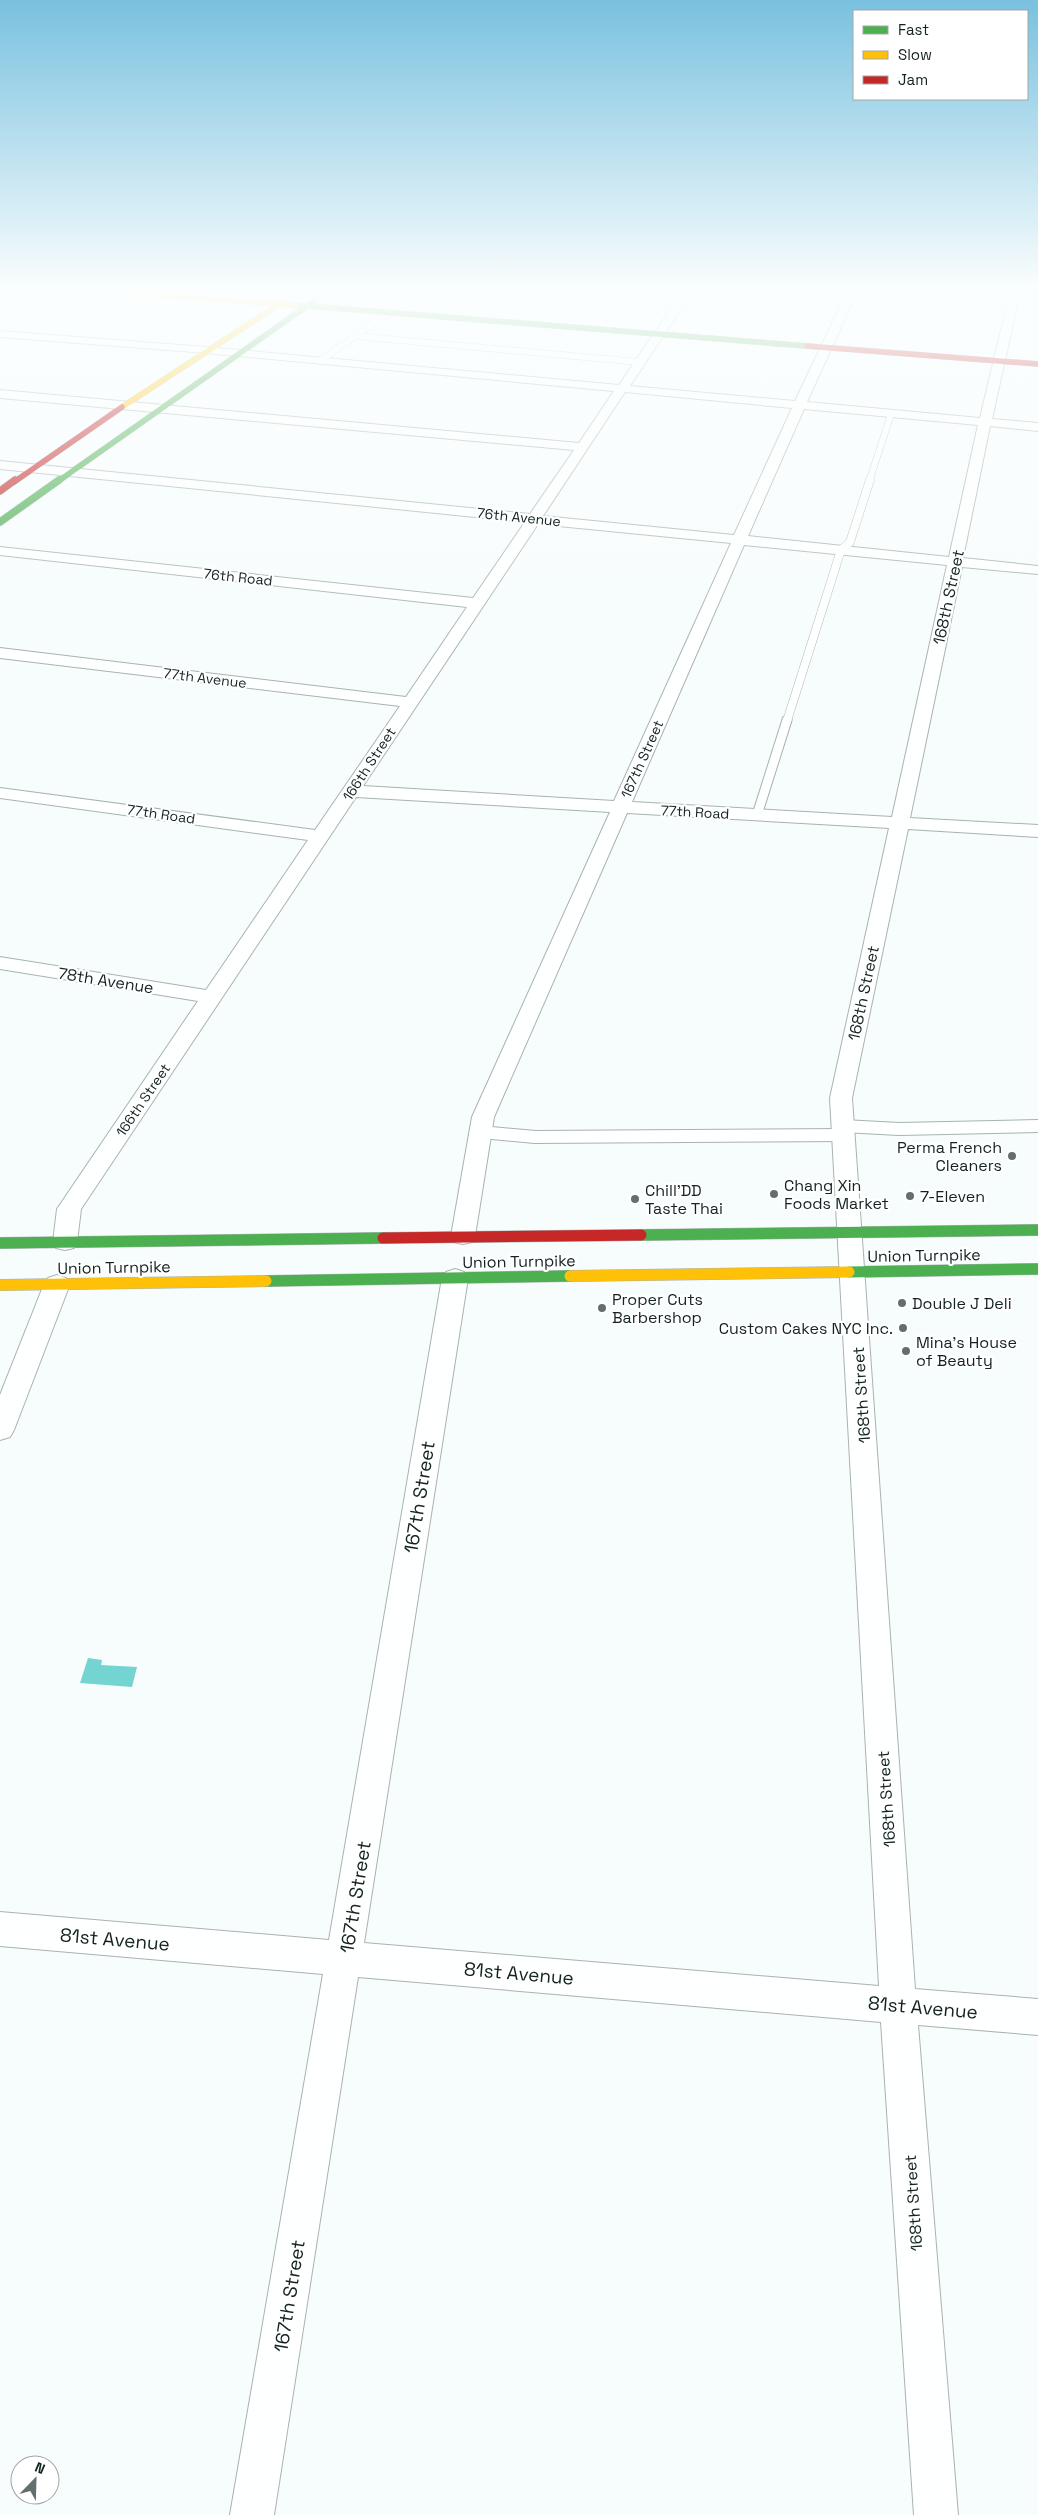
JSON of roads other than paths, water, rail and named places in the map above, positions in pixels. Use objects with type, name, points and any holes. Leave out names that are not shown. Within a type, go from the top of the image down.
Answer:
[{"type":"street","points":[[0,490],[121,409]]},
{"type":"street","points":[[0,522],[157,409]]},
{"type":"street","points":[[162,409],[582,447]]},
{"type":"street","name":"166th Street","points":[[65,1242],[69,1209],[608,409]]},
{"type":"street","name":"167th Street","points":[[463,1236],[483,1118],[798,409]]},
{"type":"street","points":[[838,409],[1038,427]]},
{"type":"street","name":"168th Street","points":[[936,2515],[898,2006],[841,1098],[988,409]]},
{"type":"street","name":"76th Avenue","points":[[0,465],[1038,570]]},
{"type":"street","name":"76th Road","points":[[0,551],[476,603]]},
{"type":"street","name":"77th Avenue","points":[[0,653],[409,702]]},
{"type":"street","name":"77th Road","points":[[351,791],[1038,831]]},
{"type":"street","name":"77th Road","points":[[0,793],[321,836]]},
{"type":"street","name":"78th Avenue","points":[[0,964],[212,997]]},
{"type":"street","name":"Union Turnpike","points":[[0,1243],[1038,1230]]},
{"type":"street","name":"Union Turnpike","points":[[0,1285],[1038,1269]]},
{"type":"street","name":"167th Street","points":[[252,2515],[345,1958],[455,1278]]},
{"type":"street","points":[[0,1430],[57,1284]]},
{"type":"street","name":"81st Avenue","points":[[0,1929],[1038,2017]]},
{"type":"lane","points":[[757,816],[841,550],[850,542],[891,414]]},
{"type":"lane","points":[[481,1132],[535,1137],[1038,1126]]},
{"type":"water","points":[[88,1658],[102,1660],[101,1665],[137,1667],[132,1687],[80,1683]]},
{"type":"place","name":"Perma French Cleaners","points":[[1012,1156]]},
{"type":"place","name":"Chang Xin Foods Market","points":[[774,1194]]},
{"type":"place","name":"7-Eleven","points":[[910,1196]]},
{"type":"place","name":"Chill'DD Taste Thai","points":[[635,1199]]},
{"type":"place","name":"Double J Deli","points":[[902,1303]]},
{"type":"place","name":"Proper Cuts Barbershop","points":[[602,1308]]},
{"type":"place","name":"Custom Cakes NYC Inc.","points":[[903,1328]]},
{"type":"place","name":"Mina's House of Beauty","points":[[906,1351]]}]
